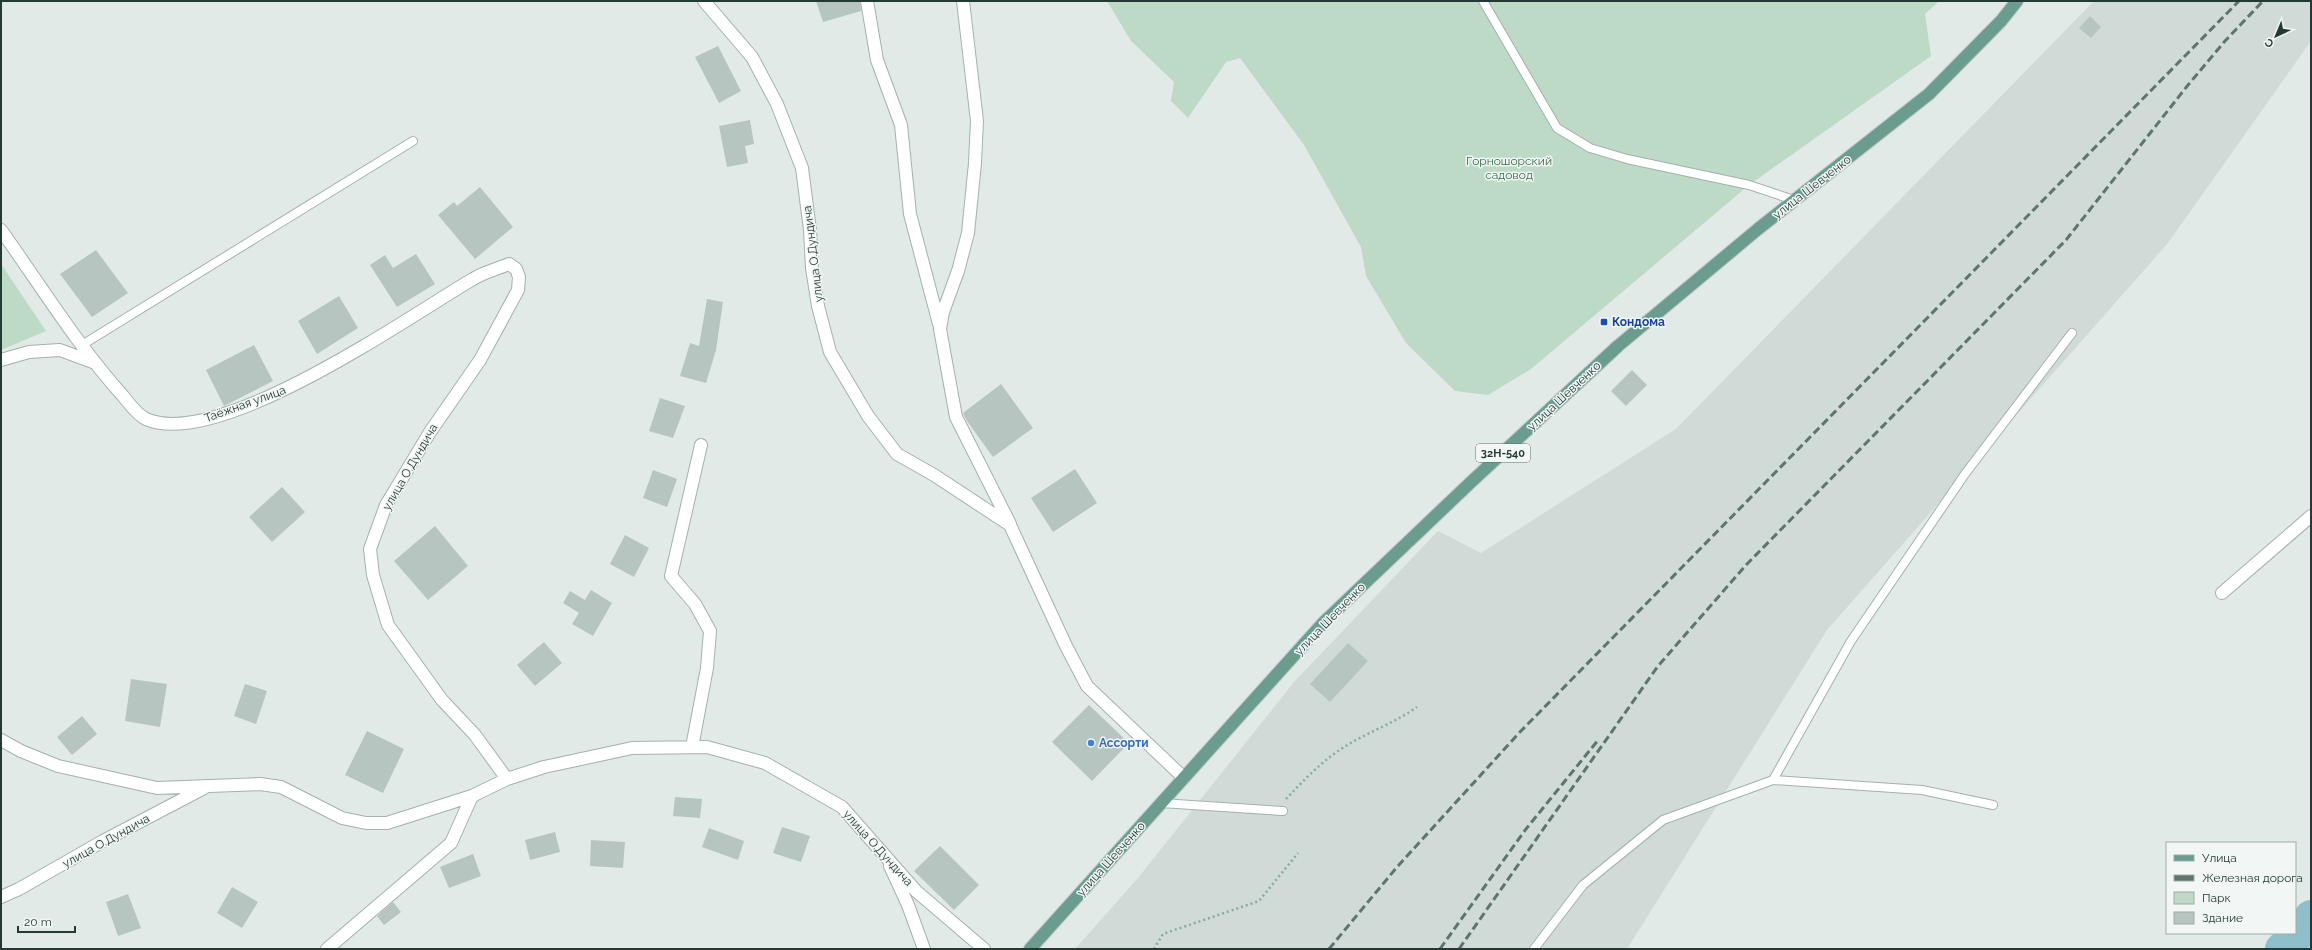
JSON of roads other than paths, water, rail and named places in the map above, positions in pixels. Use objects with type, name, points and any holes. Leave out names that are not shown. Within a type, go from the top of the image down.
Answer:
[{"type":"main road","name":"улица Шевченко","points":[[1030,949],[1324,622],[1470,483],[1618,346],[1794,200],[1929,94],[2001,21],[2017,1]]},
{"type":"street","name":"улица О.Дундича","points":[[704,1],[752,57],[777,104],[802,168],[817,299],[830,352],[834,359],[868,416],[897,454],[934,475],[1010,525]]},
{"type":"street","points":[[867,1],[877,60],[901,125],[910,214],[940,328],[956,417],[1010,525],[1066,646],[1087,686],[1184,778]]},
{"type":"street","points":[[940,328],[943,312],[958,271],[968,233],[978,121],[963,1]]},
{"type":"street","name":"Таёжная улица","points":[[1,230],[51,304],[114,386],[145,419],[172,425],[206,419],[283,392],[420,313],[474,278],[509,264],[516,269],[519,277]]},
{"type":"street","name":"улица О.Дундича","points":[[507,779],[475,735],[442,700],[388,625],[373,575],[370,549],[386,505],[430,432],[480,360],[518,290],[519,277]]},
{"type":"street","points":[[1,360],[29,352],[60,350],[96,363]]},
{"type":"street","points":[[692,747],[707,668],[710,631],[695,604],[671,576],[701,445]]},
{"type":"street","points":[[2222,593],[2311,516]]},
{"type":"street","name":"улица О.Дундича","points":[[1,740],[21,751],[58,766],[157,788],[260,784],[281,787],[342,818],[366,823],[387,823],[475,795],[507,779],[544,767],[632,748],[707,747],[765,763],[842,807],[884,852],[916,891],[984,949]]},
{"type":"street","name":"улица О.Дундича","points":[[1,897],[19,889],[103,840],[211,785]]},
{"type":"street","points":[[327,949],[451,843],[475,795]]},
{"type":"street","points":[[884,852],[908,906],[924,949]]},
{"type":"lane","points":[[1483,1],[1557,128],[1590,148],[1619,157],[1749,185],[1794,200]]},
{"type":"lane","points":[[82,345],[412,140]]},
{"type":"lane","points":[[1773,780],[1851,641],[1965,474],[2072,333]]},
{"type":"lane","points":[[1534,949],[1583,885],[1663,820],[1773,780],[1922,790],[1993,805]]},
{"type":"lane","points":[[1161,803],[1280,811]]},
{"type":"waterway","points":[[2282,949],[2304,929],[2311,917]]},
{"type":"railway","points":[[1329,949],[1397,867],[1519,733],[2239,1]]},
{"type":"railway","points":[[1459,949],[1658,666],[1747,564],[2066,240],[2188,85],[2225,41],[2263,1]]},
{"type":"railway","points":[[1440,949],[1526,829],[1599,739]]},
{"type":"place","name":"Кондома","points":[[1604,322]]},
{"type":"place","name":"Ассорти","points":[[1091,743]]},
{"type":"park label","name":"Горношорский садовод","points":[[1509,168]]}]
